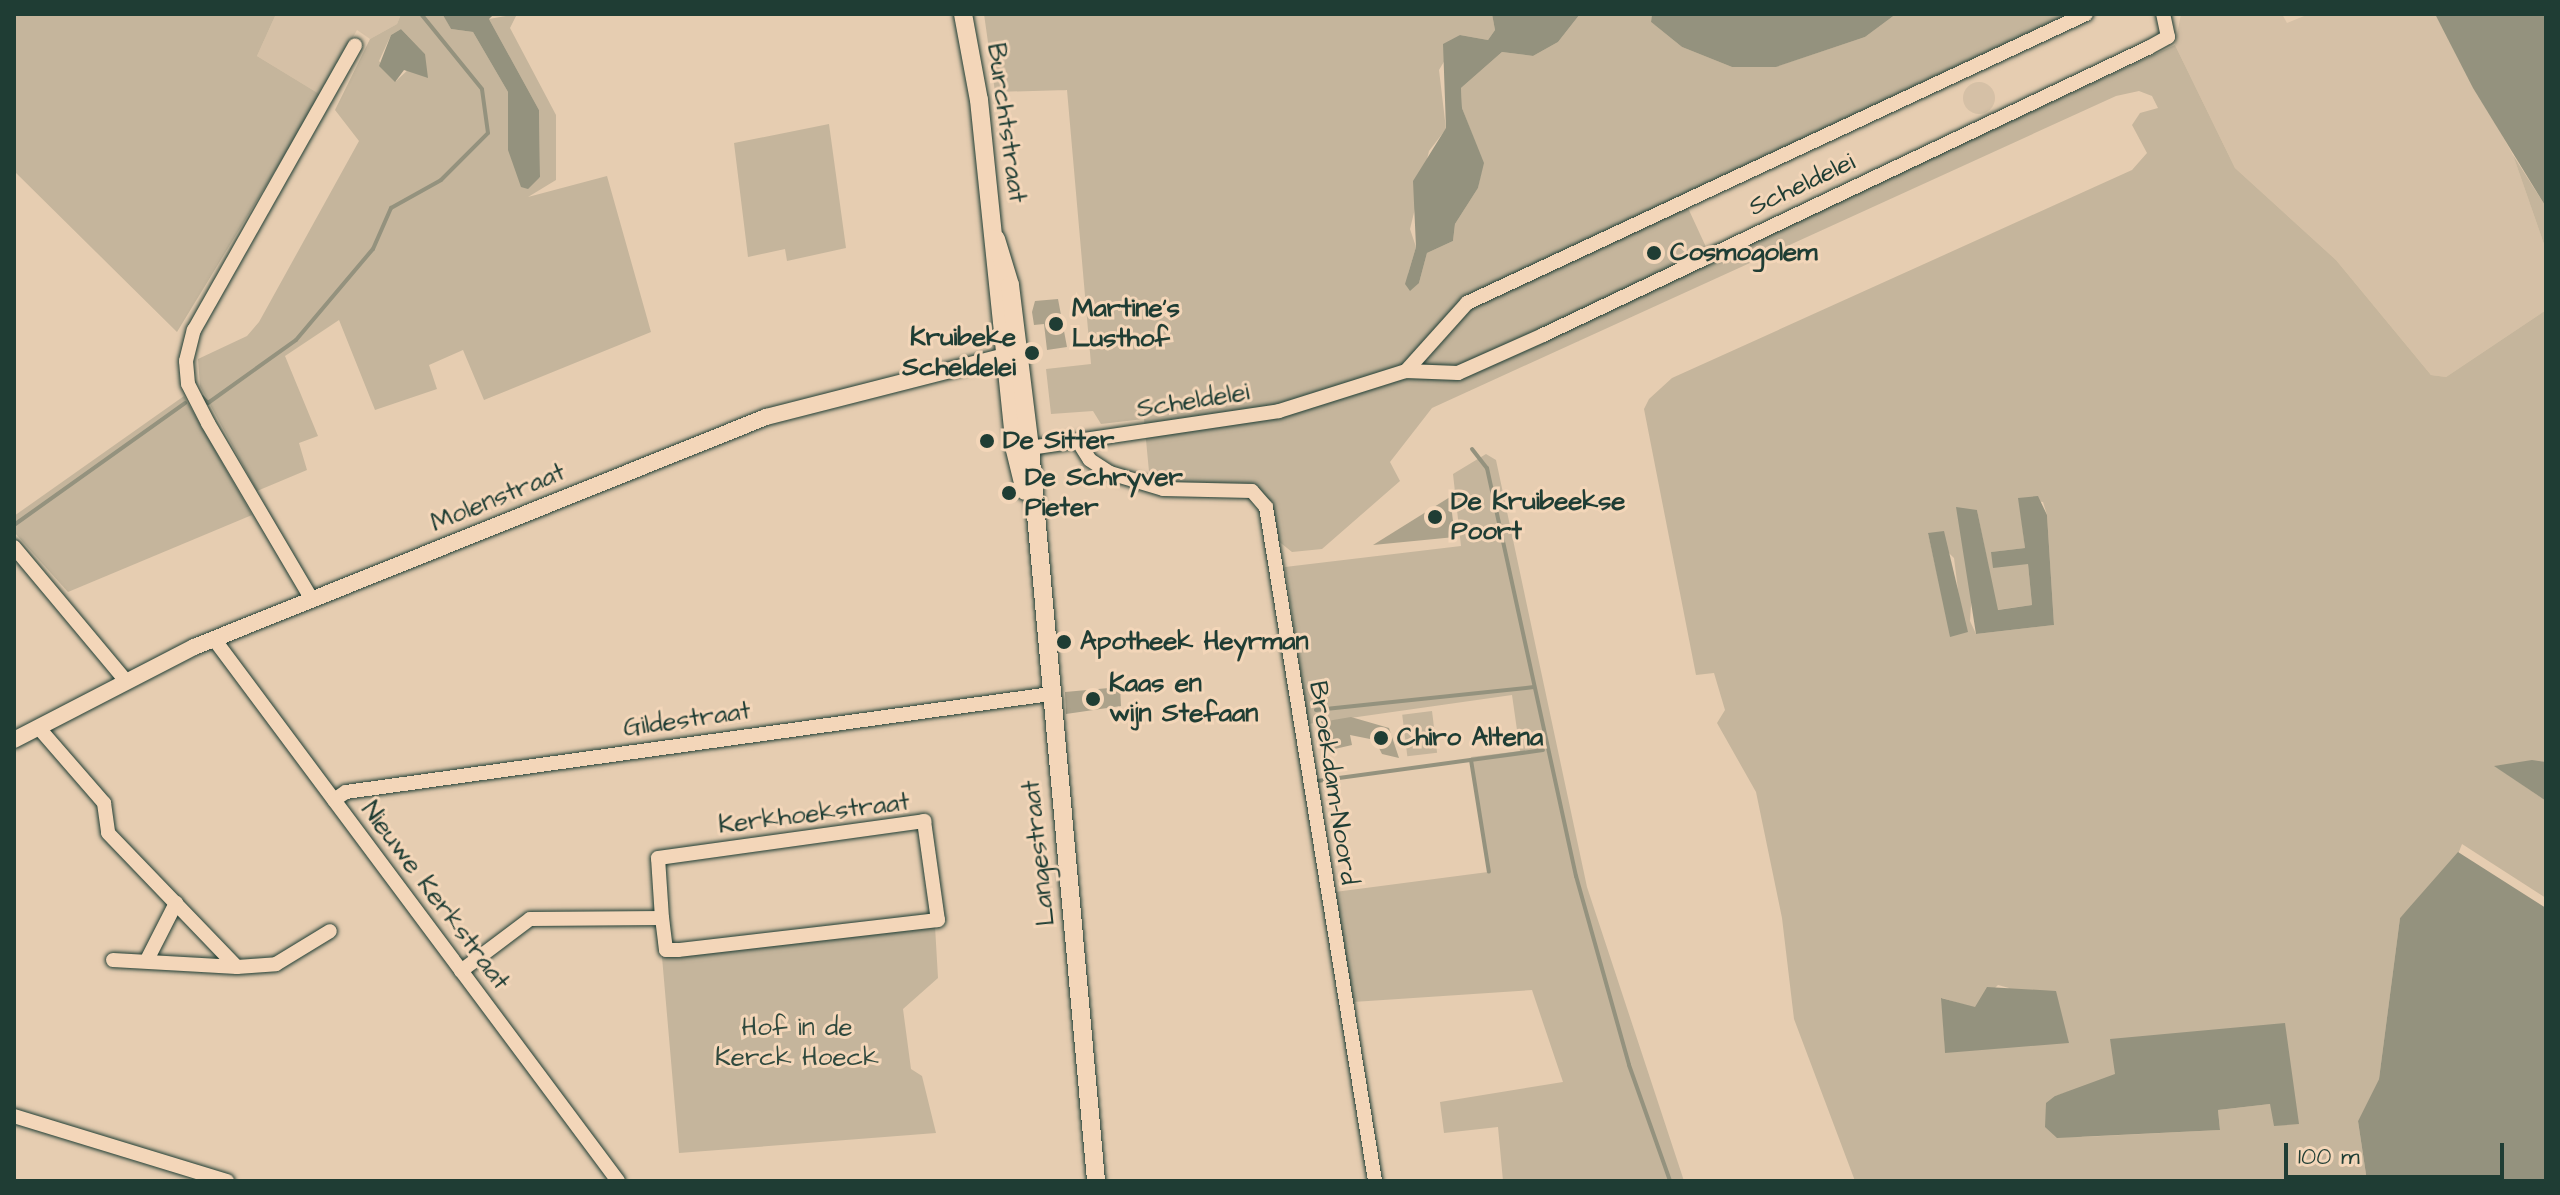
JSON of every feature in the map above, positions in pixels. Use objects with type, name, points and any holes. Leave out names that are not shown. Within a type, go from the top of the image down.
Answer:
[{"type":"main road","name":"Burchtstraat","points":[[963,14],[1012,354]]},
{"type":"main road","name":"Langestraat","points":[[1012,354],[1022,449],[1034,520],[1096,1181]]},
{"type":"street","name":"Scheldelei","points":[[1406,371],[1467,303],[2086,14]]},
{"type":"street","name":"Scheldelei","points":[[1022,449],[1279,411],[1406,371],[1472,368],[2168,37],[2163,14]]},
{"type":"street","points":[[311,598],[208,423],[188,384],[186,361],[194,330],[355,45]]},
{"type":"street","name":"Molenstraat","points":[[14,740],[214,639],[766,417],[1012,354]]},
{"type":"street","name":"Broekdam-Noord","points":[[1078,441],[1090,460],[1110,473],[1163,489],[1252,491],[1266,507],[1375,1181]]},
{"type":"street","points":[[14,547],[126,681]]},
{"type":"street","name":"Nieuwe Kerkstraat","points":[[214,639],[618,1181]]},
{"type":"street","name":"Gildestraat","points":[[334,800],[346,792],[1050,694]]},
{"type":"street","points":[[38,727],[104,803],[108,833],[237,967]]},
{"type":"street","name":"Kerkhoekstraat","points":[[924,821],[938,920],[666,950],[662,918],[658,858],[924,821]]},
{"type":"street","points":[[148,958],[176,903]]},
{"type":"street","points":[[461,971],[530,919],[662,918]]},
{"type":"street","points":[[113,960],[148,958],[237,967],[276,964],[330,931]]},
{"type":"street","points":[[14,1116],[227,1181]]},
{"type":"shaded area","points":[[276,14],[401,14],[397,24],[370,39],[357,30],[321,95],[257,56]]},
{"type":"shaded area","points":[[494,14],[489,19],[539,110],[540,177],[528,189],[521,187],[508,150],[508,92],[473,32],[451,29],[443,15]]},
{"type":"shaded area","points":[[1492,14],[1580,14],[1558,42],[1533,56],[1502,52],[1461,88],[1462,108],[1484,163],[1478,188],[1455,224],[1453,241],[1427,253],[1419,283],[1410,291],[1405,284],[1416,247],[1413,181],[1446,128],[1443,44],[1460,35],[1488,40],[1495,30]]},
{"type":"shaded area","points":[[1652,14],[1896,14],[1865,37],[1776,67],[1732,67],[1682,47],[1651,22]]},
{"type":"shaded area","points":[[2181,14],[2282,14],[2287,23],[2309,14],[2435,14],[2513,155],[2546,250],[2546,310],[2446,377],[2431,375],[2336,260],[2235,168],[2175,45]]},
{"type":"shaded area","points":[[2435,14],[2546,14],[2546,207],[2473,88]]},
{"type":"shaded area","points":[[401,29],[425,54],[428,78],[404,70],[395,82],[379,66],[391,35]]},
{"type":"shaded area","points":[[1979,82],[1990,87],[1995,98],[1990,109],[1979,114],[1968,109],[1963,98],[1968,87]]},
{"type":"shaded area","points":[[2038,496],[2047,515],[2054,625],[1976,634],[1956,507],[1977,510],[1998,610],[2032,605],[2028,564],[1993,568],[1991,552],[2025,548],[2018,498]]},
{"type":"shaded area","points":[[1944,531],[1968,632],[1950,637],[1928,533]]},
{"type":"shaded area","points":[[2532,760],[2546,762],[2546,801],[2494,766]]},
{"type":"shaded area","points":[[2458,852],[2546,908],[2546,1181],[2367,1181],[2358,1121],[2379,1079],[2400,918]]},
{"type":"shaded area","points":[[1987,987],[2056,991],[2069,1043],[1945,1053],[1941,998],[1975,1007]]},
{"type":"shaded area","points":[[2285,1023],[2299,1124],[2274,1126],[2270,1104],[2218,1110],[2220,1130],[2057,1138],[2045,1127],[2046,1103],[2055,1096],[2115,1074],[2110,1039]]},
{"type":"green space","points":[[14,14],[276,14],[257,56],[321,95],[177,332],[14,171]]},
{"type":"green space","points":[[401,14],[443,14],[451,29],[473,32],[508,92],[513,164],[532,181],[540,177],[539,110],[489,19],[517,14],[510,28],[556,115],[556,180],[528,197],[607,176],[651,332],[484,400],[463,350],[429,365],[437,389],[375,410],[339,320],[285,356],[318,436],[299,443],[307,470],[257,491],[200,386],[198,359],[247,336],[259,322],[359,141],[335,110],[370,39],[397,24]],"holes":[[[401,29],[425,54],[396,81],[379,61],[391,35]]]},
{"type":"green space","points":[[984,14],[1492,14],[1495,30],[1488,40],[1460,35],[1439,70],[1446,129],[1429,151],[1410,229],[1416,247],[1408,274],[1419,283],[1427,253],[1453,241],[1455,224],[1478,188],[1483,163],[1462,108],[1461,88],[1502,52],[1533,56],[1558,42],[1580,14],[1652,14],[1651,22],[1682,47],[1732,67],[1775,67],[1865,37],[1896,14],[2068,14],[1682,195],[1712,260],[2175,45],[2235,168],[2336,260],[2431,375],[2446,377],[2546,310],[2546,762],[2495,766],[2546,801],[2546,898],[2462,844],[2455,862],[2400,918],[2379,1079],[2358,1121],[2367,1181],[1855,1181],[1794,1019],[1782,918],[1756,792],[1717,723],[1725,710],[1714,673],[1696,675],[1644,409],[1649,399],[1672,378],[2132,170],[2147,153],[2132,125],[2140,113],[2158,108],[2152,96],[2139,91],[2116,96],[1432,408],[1390,462],[1400,481],[1322,549],[1292,552],[1277,540],[1270,504],[1252,483],[1150,482],[1144,419],[1101,424],[1093,411],[1051,414],[1046,369],[1091,364],[1067,90],[995,92]],"holes":[[[2019,498],[2043,502],[2047,515],[2054,625],[1976,634],[1970,621],[1977,510],[1997,610],[2032,605],[2028,564],[1991,552],[2025,548]],[[1928,533],[1954,558],[1962,622],[1951,636]],[[1998,985],[2009,988],[1945,1053],[1942,998],[1975,1008]],[[2285,1024],[2270,1104],[2218,1110],[2220,1130],[2082,1137],[2055,1096]]]},
{"type":"green space","points":[[829,124],[846,248],[787,261],[785,249],[748,257],[734,143]]},
{"type":"green space","points":[[2513,155],[2546,207],[2546,250]]},
{"type":"green space","points":[[184,396],[252,515],[68,592],[14,532],[14,516]]},
{"type":"green space","points":[[1486,454],[1496,460],[1587,887],[1684,1181],[1503,1181],[1498,1127],[1444,1133],[1440,1102],[1563,1082],[1532,990],[1353,1002],[1335,892],[1488,872],[1471,757],[1520,751],[1512,695],[1308,724],[1285,567],[1461,546],[1453,474]]},
{"type":"green space","points":[[1432,711],[1437,753],[1407,756],[1402,715]]},
{"type":"green space","name":"Hof in de Kerck Hoeck","points":[[935,926],[938,978],[903,1009],[911,1069],[922,1076],[936,1133],[679,1153],[662,957]]},
{"type":"building","name":"Martine's Lusthof","points":[[1058,299],[1067,347],[1047,350],[1044,324],[1034,325],[1032,312],[1035,301]]},
{"type":"building","name":"De Kruibeekse Poort","points":[[1450,497],[1455,537],[1373,545]]},
{"type":"building","name":"Kaas en wijn Stefaan","points":[[1120,687],[1121,706],[1066,714],[1065,692]]},
{"type":"building","name":"Chiro Altena","points":[[1351,717],[1389,728],[1399,758],[1382,754],[1375,740],[1350,735],[1352,745],[1326,751],[1321,722]]},
{"type":"waterway","points":[[202,397],[208,403],[296,340],[373,249],[391,208],[441,180],[488,133],[482,89],[421,14]]},
{"type":"waterway","points":[[14,525],[185,403]]},
{"type":"waterway","points":[[1472,449],[1487,468],[1576,876],[1629,1065],[1670,1181]]},
{"type":"waterway","points":[[1316,710],[1534,687]]},
{"type":"waterway","points":[[1317,781],[1543,750]]},
{"type":"waterway","points":[[1471,760],[1489,872]]},
{"type":"place","name":"Cosmogolem","points":[[1654,253]]},
{"type":"place","name":"Martine's Lusthof","points":[[1056,324]]},
{"type":"place","name":"Kruibeke Scheldelei","points":[[1032,353]]},
{"type":"place","name":"De Sitter","points":[[987,441]]},
{"type":"place","name":"De Schryver Pieter","points":[[1009,493]]},
{"type":"place","name":"De Kruibeekse Poort","points":[[1435,517]]},
{"type":"place","name":"Apotheek Heyrman","points":[[1064,642]]},
{"type":"place","name":"Kaas en wijn Stefaan","points":[[1093,699]]},
{"type":"place","name":"Chiro Altena","points":[[1381,738]]}]
